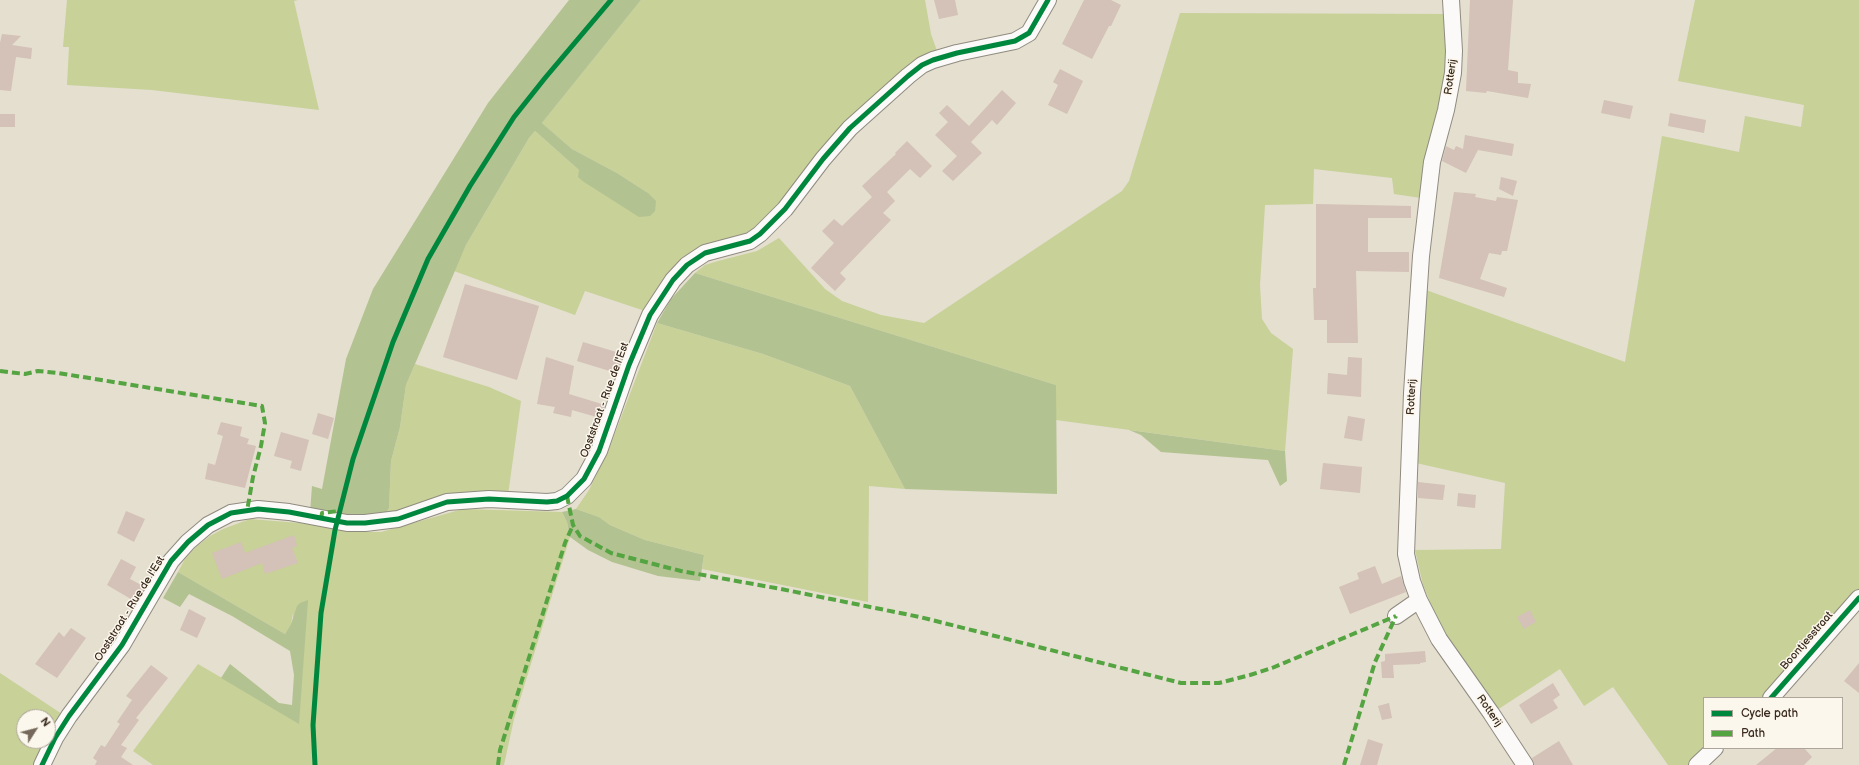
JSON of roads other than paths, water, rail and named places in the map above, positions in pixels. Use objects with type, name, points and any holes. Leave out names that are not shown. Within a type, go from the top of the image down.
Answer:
[{"type":"street","name":"Ooststraat - Rue de l'Est","points":[[42,765],[55,738],[69,716],[122,645],[171,561],[188,542],[208,525],[231,513],[258,509],[289,512],[347,524],[398,519],[447,502],[489,499],[547,502],[557,501],[567,496],[584,479],[599,451],[629,364],[650,315],[673,280],[687,265],[705,253],[750,241],[760,234],[785,209],[823,159],[850,128],[898,85],[922,66],[933,60],[957,53],[1015,41],[1029,33],[1048,0]]},
{"type":"street","name":"Rotterij","points":[[1451,0],[1454,51],[1452,73],[1446,110],[1432,162],[1421,256],[1412,385],[1406,554],[1412,581],[1419,600],[1439,639],[1491,713],[1525,765]]},
{"type":"street","name":"Boontjesstraat","points":[[1772,697],[1859,598]]},
{"type":"street","points":[[1396,616],[1419,600]]},
{"type":"street","points":[[1697,765],[1714,749]]}]
